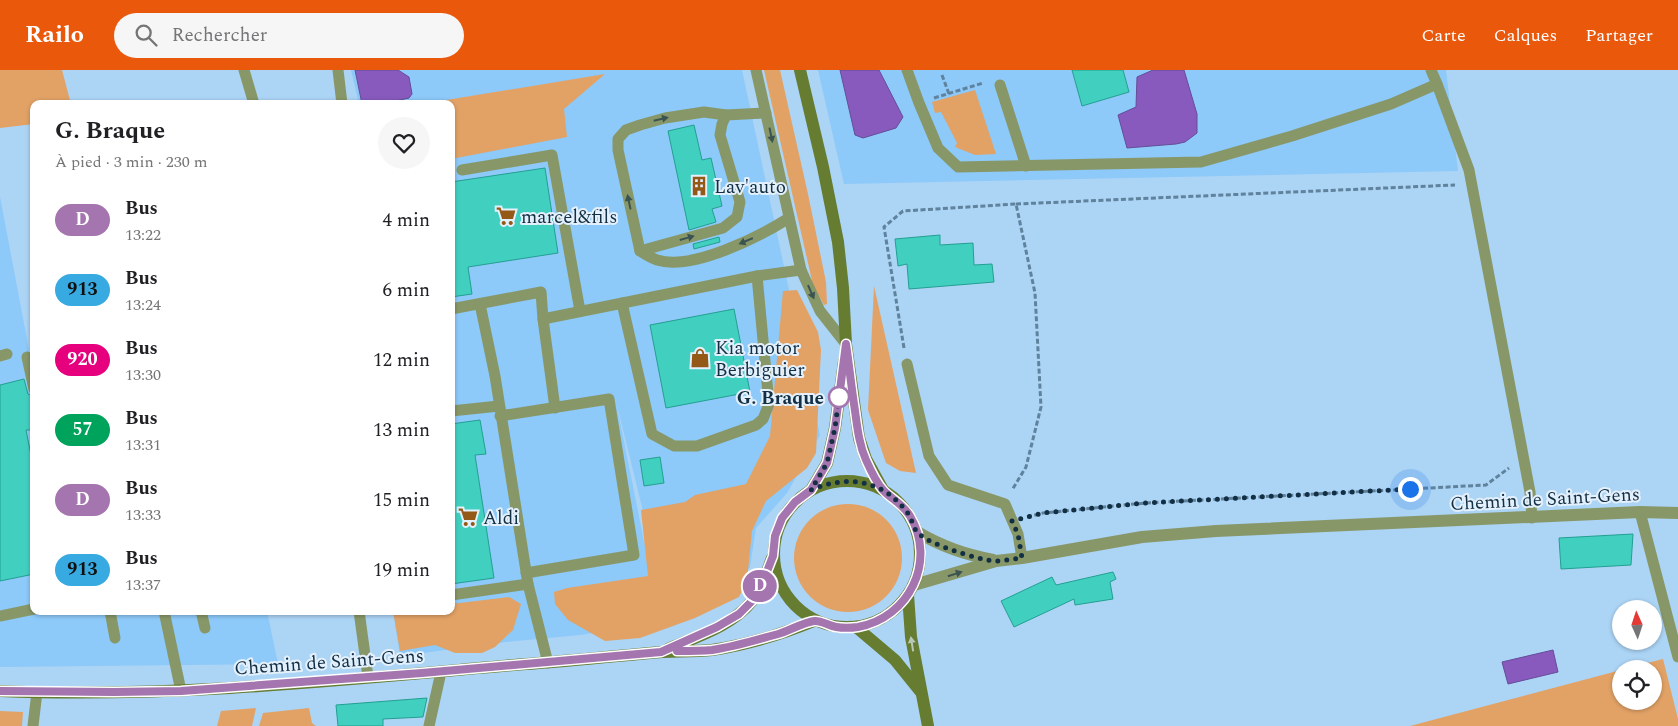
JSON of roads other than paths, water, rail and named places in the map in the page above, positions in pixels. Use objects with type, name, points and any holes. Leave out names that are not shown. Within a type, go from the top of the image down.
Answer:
[{"type":"main road","points":[[800,70],[823,167],[838,242],[846,344],[859,438],[866,459],[883,490]]},
{"type":"main road","points":[[811,490],[827,463],[835,428],[846,344]]},
{"type":"main road","points":[[911,590],[898,607],[886,617],[872,624],[856,627],[835,627],[814,621],[789,601],[780,587],[775,572],[773,556],[775,536],[782,518],[795,502],[811,490],[825,484],[840,481],[855,481],[883,490],[898,501],[910,516],[917,532],[920,546],[920,559],[911,590],[911,638],[928,726]]},
{"type":"main road","name":"Chemin de Saint-Gens","points":[[661,652],[717,627],[739,614],[752,601],[764,579],[773,556]]},
{"type":"main road","name":"Chemin de Saint-Gens","points":[[0,690],[37,692],[181,691],[441,672],[661,652],[711,650],[742,644],[791,630],[814,621]]},
{"type":"main road","points":[[856,627],[895,660],[921,692]]},
{"type":"street","name":"Chemin de Saint-Gens","points":[[911,590],[996,561],[1142,537],[1216,531],[1640,512],[1678,513]]},
{"type":"street","name":"Chemin de Saint-Gens","points":[[917,532],[938,545],[962,554],[996,561]]},
{"type":"lane","points":[[244,70],[253,100]]},
{"type":"lane","points":[[338,70],[342,100]]},
{"type":"lane","points":[[756,70],[801,270],[820,311],[846,344]]},
{"type":"lane","points":[[908,70],[919,104],[938,148],[958,167],[1201,162],[1292,136],[1391,104],[1437,84]]},
{"type":"lane","points":[[1431,70],[1470,170],[1524,458],[1532,518]]},
{"type":"lane","points":[[1000,85],[1026,166]]},
{"type":"lane","points":[[766,113],[726,116],[704,112],[665,118],[626,130],[618,139],[618,150],[640,251],[656,260],[672,262],[711,256],[765,233],[789,218]]},
{"type":"lane","points":[[640,251],[723,228],[737,217],[740,202],[720,135],[726,116]]},
{"type":"lane","points":[[462,170],[552,155],[580,311]]},
{"type":"lane","points":[[543,319],[757,276],[801,270]]},
{"type":"lane","points":[[622,303],[652,434],[674,446],[697,446],[756,425],[763,419],[769,404],[757,276]]},
{"type":"lane","points":[[455,309],[541,292],[555,408]]},
{"type":"lane","points":[[480,304],[495,376],[527,579],[548,663]]},
{"type":"lane","points":[[26,357],[30,373]]},
{"type":"lane","points":[[907,364],[929,456],[948,485],[1005,504],[1018,534],[1022,558]]},
{"type":"lane","points":[[455,411],[555,408],[609,399],[634,555],[455,594]]},
{"type":"lane","points":[[1640,512],[1678,658]]},
{"type":"lane","points":[[0,616],[30,610]]},
{"type":"lane","points":[[111,615],[115,638]]},
{"type":"lane","points":[[165,615],[181,691]]},
{"type":"lane","points":[[203,615],[205,628]]},
{"type":"lane","points":[[360,615],[368,677]]},
{"type":"lane","points":[[430,726],[441,672]]},
{"type":"lane","points":[[33,726],[37,692]]},
{"type":"place","name":"Lav'auto","points":[[699,186]]},
{"type":"place","name":"marcel&fils","points":[[506,216]]},
{"type":"place","name":"Kia motor Berbiguier","points":[[700,358]]},
{"type":"place","name":"G. Braque","points":[[839,397]]},
{"type":"place","name":"Aldi","points":[[468,517]]}]
